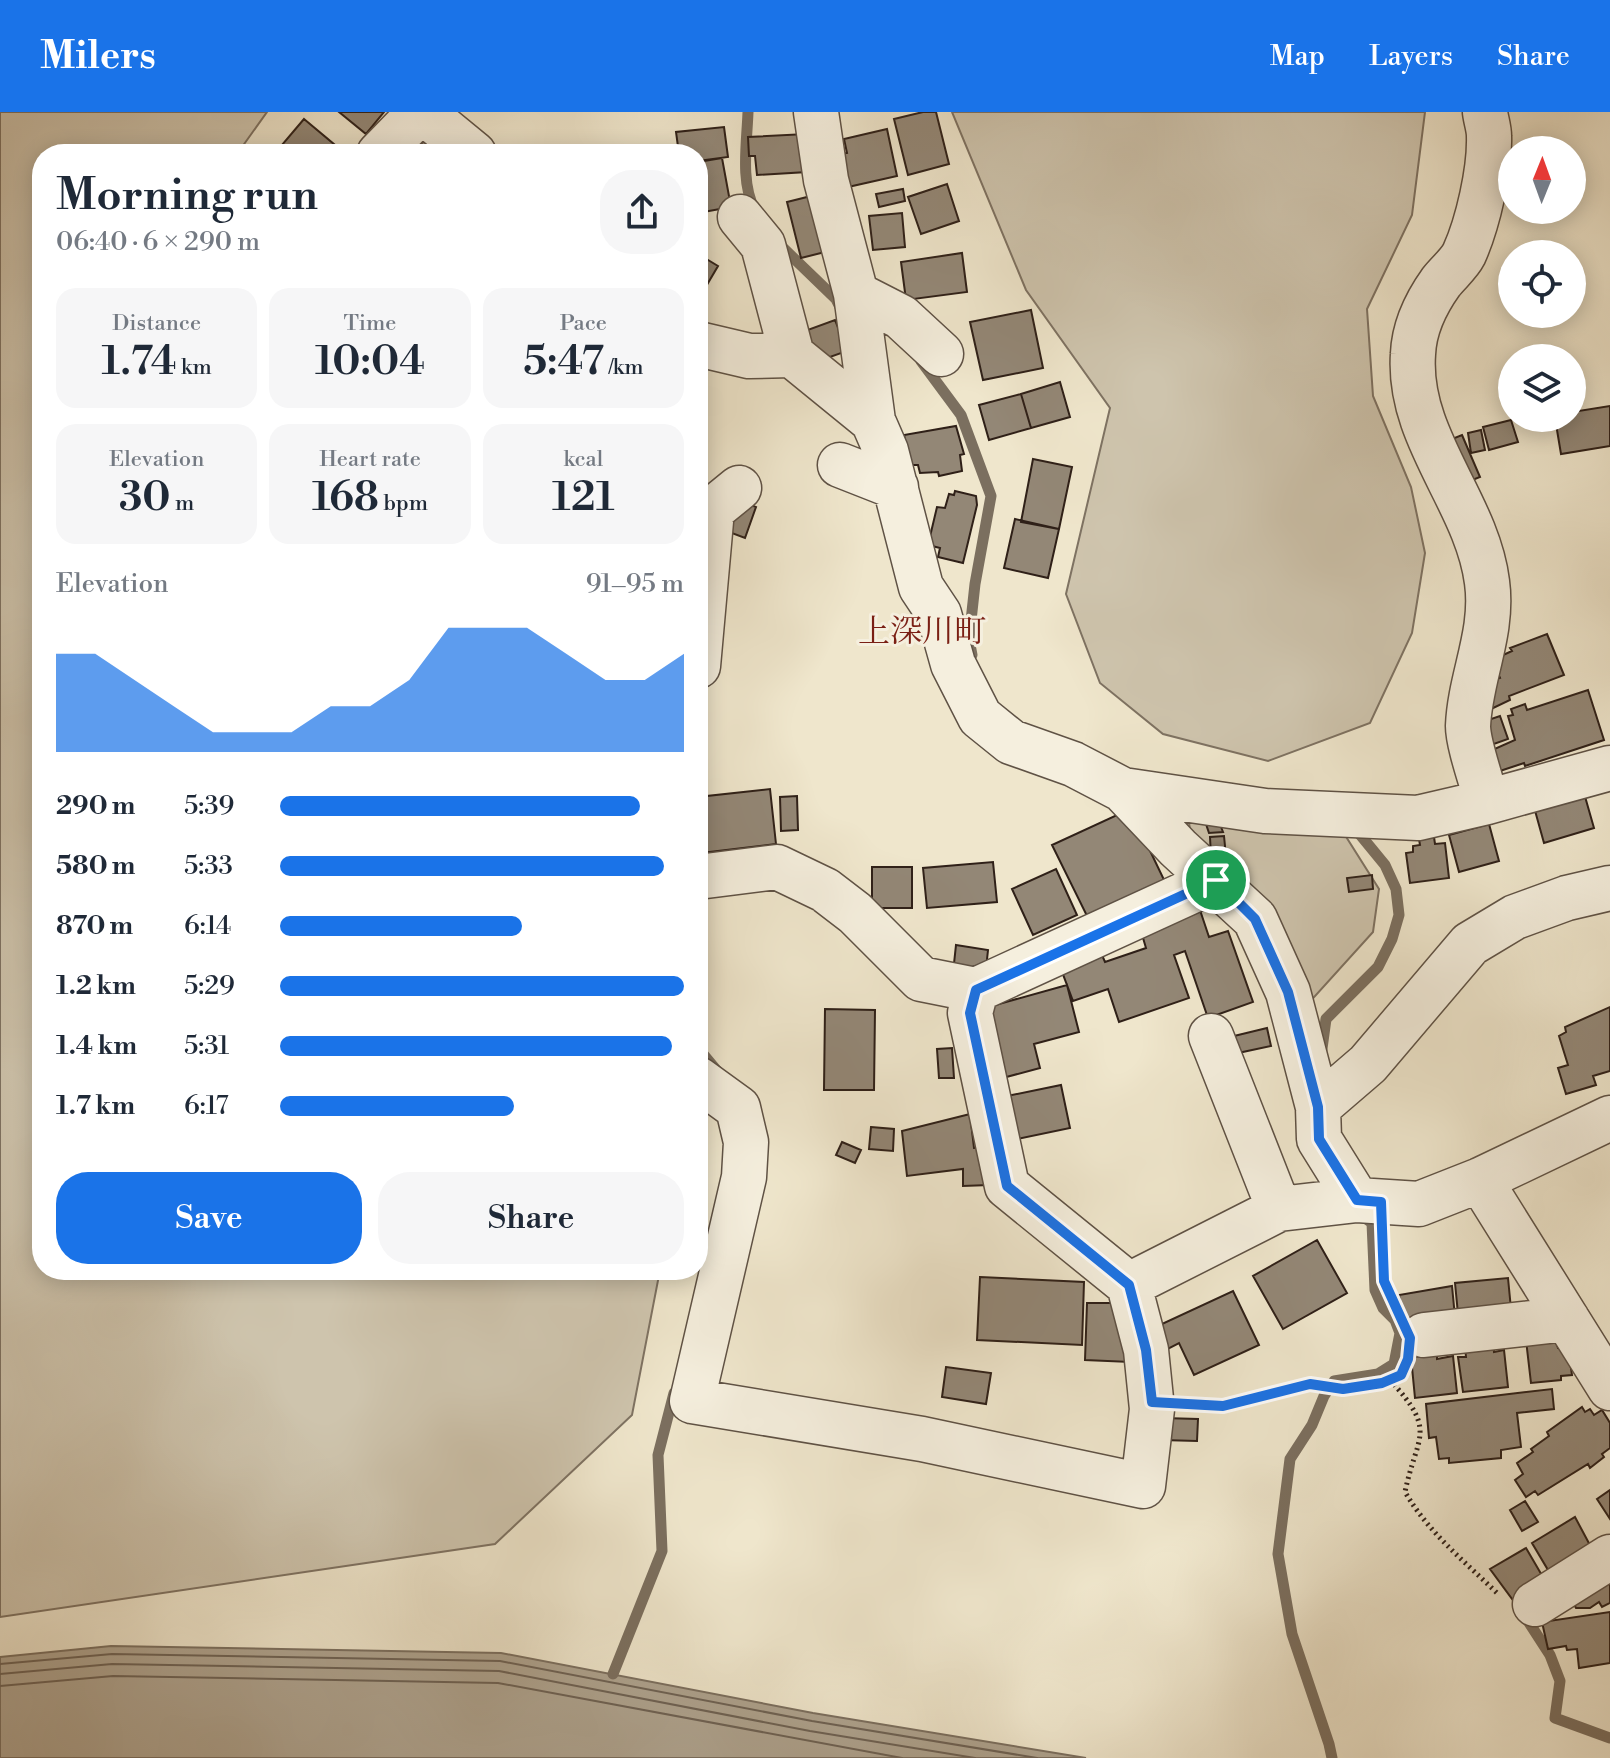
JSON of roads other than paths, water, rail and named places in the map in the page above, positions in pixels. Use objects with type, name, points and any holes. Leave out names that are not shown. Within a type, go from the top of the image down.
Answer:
[{"type":"street","points":[[389,144],[421,112],[461,144]]},
{"type":"street","points":[[816,112],[826,180],[856,294],[873,421],[886,451],[921,587],[939,614],[953,664],[980,717],[1011,742],[1073,764],[1123,790],[1178,848],[1255,919],[1288,992],[1318,1107],[1319,1139],[1369,1201]]},
{"type":"street","points":[[1485,112],[1490,134],[1475,220],[1463,256],[1439,285],[1416,329],[1412,357],[1415,401],[1434,451],[1466,512],[1488,583],[1488,626],[1468,728],[1487,802]]},
{"type":"street","points":[[740,217],[763,245],[792,355],[873,421]]},
{"type":"street","points":[[856,294],[901,317],[941,354]]},
{"type":"street","points":[[708,346],[749,356],[792,355]]},
{"type":"street","points":[[840,465],[896,487]]},
{"type":"street","points":[[708,555],[712,510],[739,488]]},
{"type":"street","points":[[1123,790],[1265,811],[1418,818],[1610,768]]},
{"type":"street","points":[[708,876],[777,867],[825,890],[855,913],[921,979],[976,990],[1216,880]]},
{"type":"street","points":[[1318,1107],[1368,1064],[1470,944],[1515,917],[1567,898],[1610,888]]},
{"type":"street","points":[[708,1086],[738,1108],[746,1142],[744,1177],[692,1401],[922,1439],[1143,1486],[1152,1402],[1146,1350],[1129,1285],[1007,1186],[970,1013],[976,990]]},
{"type":"street","points":[[1211,1036],[1279,1209]]},
{"type":"street","points":[[1129,1285],[1279,1209],[1369,1201],[1419,1204],[1480,1180],[1610,1118]]},
{"type":"street","points":[[1480,1180],[1610,1388]]},
{"type":"street","points":[[1410,1336],[1567,1319]]},
{"type":"street","points":[[1518,1601],[1610,1557]]},
{"type":"water","points":[[111,1646],[501,1653],[813,1713],[1086,1758],[0,1758],[0,1657]]},
{"type":"waterway","points":[[748,112],[746,175],[755,210]]},
{"type":"waterway","points":[[779,244],[836,299],[841,309]]},
{"type":"waterway","points":[[921,361],[961,415],[991,496],[975,584],[969,639],[972,655]]},
{"type":"waterway","points":[[1321,1056],[1326,1019],[1378,967],[1392,939],[1399,915],[1396,889],[1385,865],[1353,826]]},
{"type":"waterway","points":[[708,1060],[718,1072]]},
{"type":"waterway","points":[[1332,1758],[1292,1634],[1278,1554],[1290,1459],[1312,1425],[1324,1396],[1334,1381],[1378,1374],[1394,1364],[1400,1333],[1375,1290],[1372,1223],[1360,1214]]},
{"type":"waterway","points":[[613,1674],[662,1551],[658,1455],[674,1393]]},
{"type":"waterway","points":[[1528,1621],[1550,1655],[1560,1681],[1555,1718],[1610,1738]]},
{"type":"district","name":"上深川町","points":[[922,631]]}]
